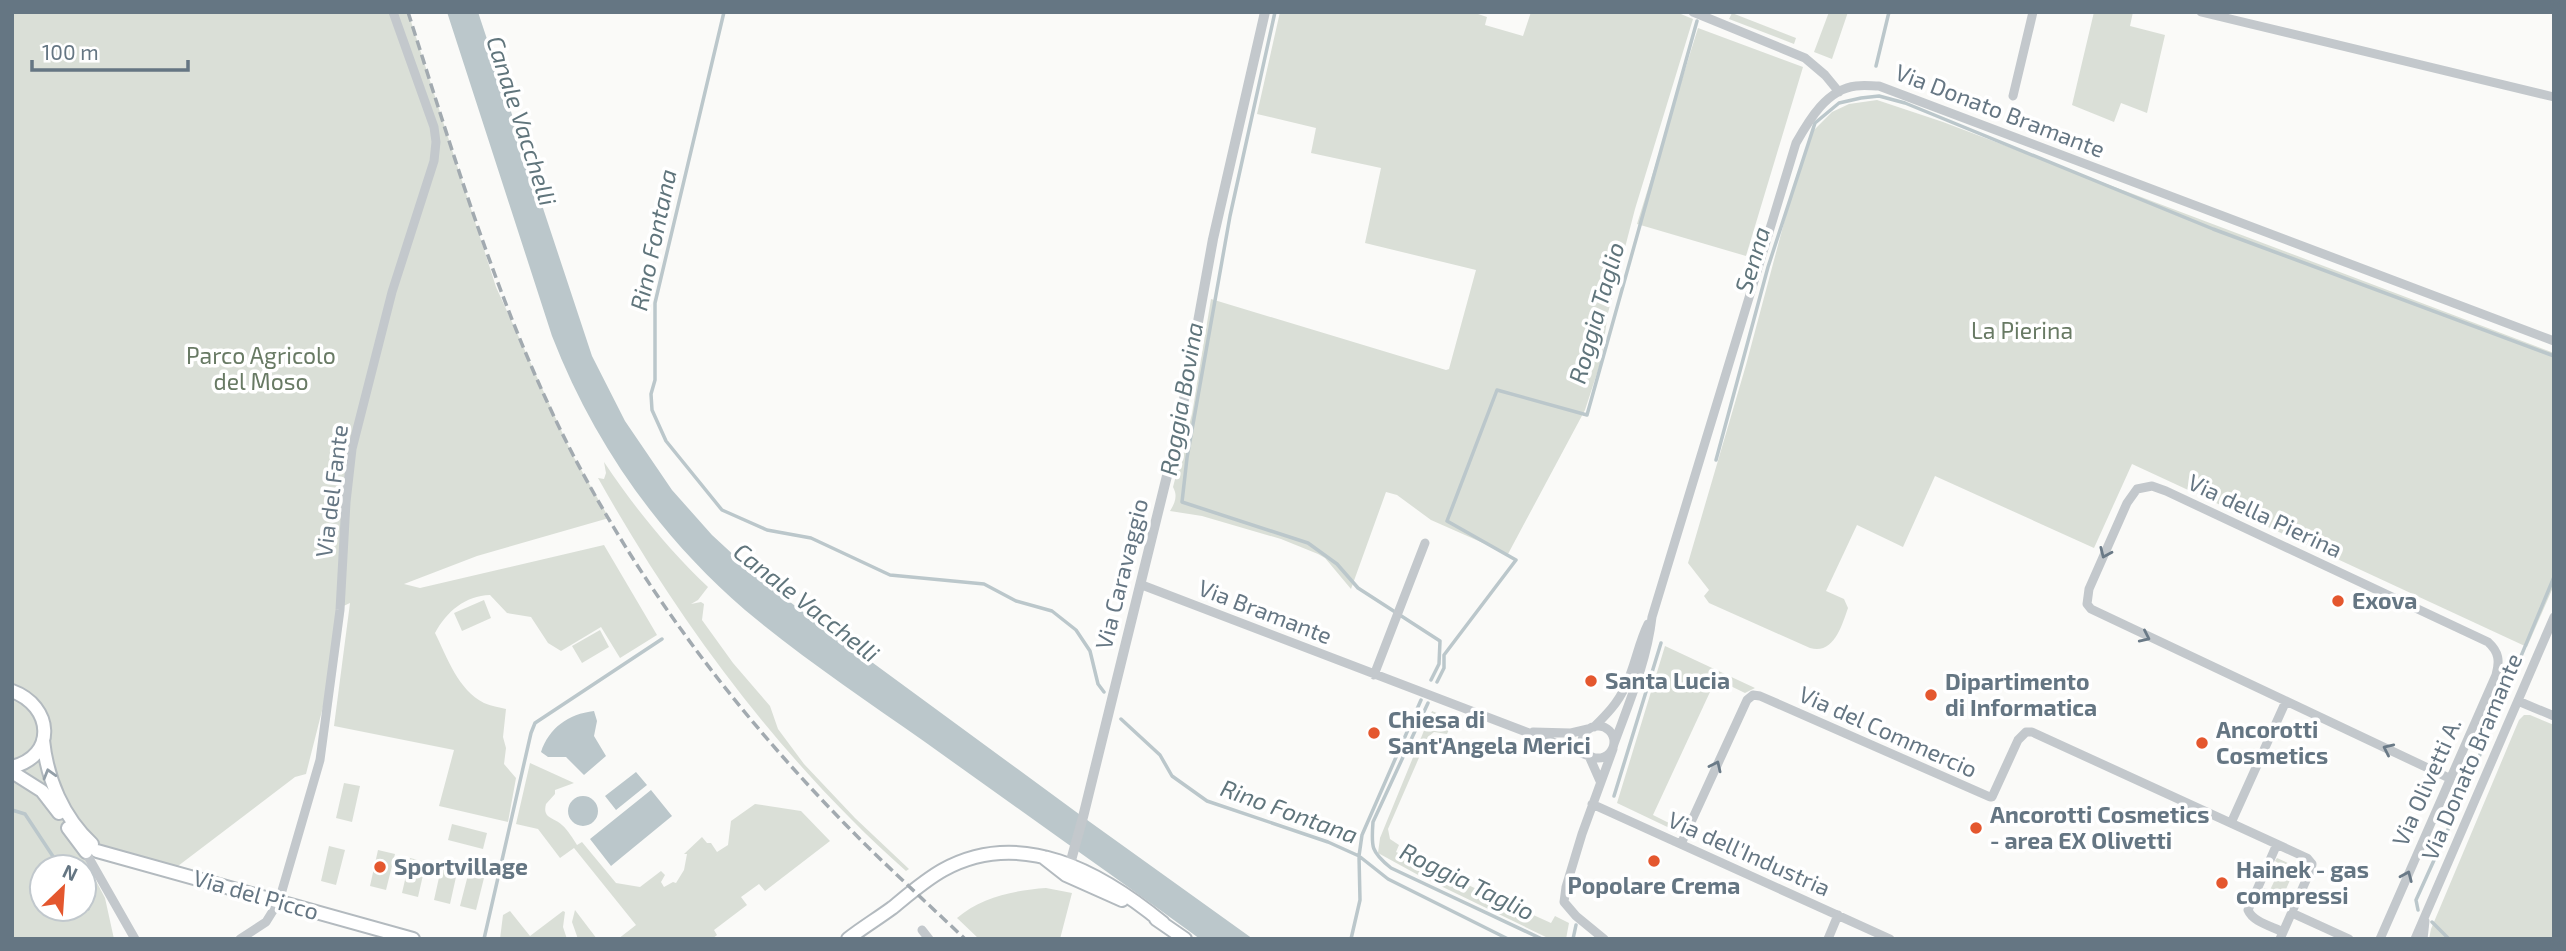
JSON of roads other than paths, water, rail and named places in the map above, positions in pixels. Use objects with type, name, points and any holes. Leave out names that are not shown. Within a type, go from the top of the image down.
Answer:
[{"type":"main road","points":[[12,691],[24,696],[41,714],[47,771],[55,791],[91,851]]},
{"type":"main road","points":[[43,740],[32,758],[12,770],[51,800],[91,851]]},
{"type":"main road","name":"Via del Picco","points":[[91,851],[413,939]]},
{"type":"main road","points":[[848,939],[932,876],[953,864],[984,854],[1014,851],[1069,864],[1124,894],[1185,939]]},
{"type":"main road","points":[[1069,864],[1163,923]]},
{"type":"street","name":"Via del Fante","points":[[279,901],[320,760],[340,610],[352,449],[392,292],[434,161],[434,127],[393,12]]},
{"type":"street","name":"Via Caravaggio","points":[[1069,864],[1142,585],[1179,427],[1213,239],[1265,12]]},
{"type":"street","points":[[1604,939],[1576,916],[1564,902],[1566,887],[1647,648],[1652,617],[1796,143],[1812,116],[1839,92],[1825,75],[1805,58],[1693,12]]},
{"type":"street","points":[[2013,96],[2033,12]]},
{"type":"street","points":[[2201,12],[2554,97]]},
{"type":"street","name":"Via Donato Bramante","points":[[1839,92],[1854,86],[1879,86],[2554,341]]},
{"type":"street","name":"Via della Pierina","points":[[2286,701],[2097,614],[2087,604],[2089,589],[2127,503],[2137,489],[2151,486],[2166,491],[2488,642]]},
{"type":"street","points":[[1374,675],[1424,543]]},
{"type":"street","name":"Via Bramante","points":[[1142,585],[1590,756]]},
{"type":"street","points":[[1600,782],[1582,742],[1611,709],[1625,687],[1642,637],[1652,617]]},
{"type":"street","name":"Via Donato Bramante","points":[[2426,913],[2554,617]]},
{"type":"street","name":"Via Olivetti A.","points":[[2380,939],[2496,675],[2500,663],[2496,650],[2488,642]]},
{"type":"street","name":"Via del Commercio","points":[[1681,844],[1747,700],[1753,695],[1987,797],[1992,797],[2018,740],[2026,732],[2032,732],[2307,858],[2312,864],[2292,913]]},
{"type":"street","points":[[2231,823],[2286,701],[2449,778]]},
{"type":"street","points":[[2518,701],[2554,716]]},
{"type":"street","points":[[1592,728],[1599,726],[1609,730],[1613,747]]},
{"type":"street","name":"Via Bramante","points":[[1521,730],[1571,733],[1592,728]]},
{"type":"street","points":[[1590,756],[1600,758],[1613,747]]},
{"type":"street","name":"Via dell'Industria","points":[[1592,804],[1889,939]]},
{"type":"street","points":[[2277,844],[2248,910],[2251,916],[2282,935],[2292,913],[2349,939]]},
{"type":"street","points":[[91,851],[97,875],[133,935],[121,939]]},
{"type":"street","points":[[241,939],[266,922],[279,901]]},
{"type":"street","points":[[2415,939],[2426,913]]},
{"type":"street","points":[[2423,939],[2426,913]]},
{"type":"street","points":[[1828,939],[1838,915]]},
{"type":"street","points":[[921,934],[929,939]]},
{"type":"waterway","name":"Rino Fontana","points":[[724,12],[655,303],[655,380],[651,394],[652,410],[666,441],[722,510],[767,530],[811,538],[890,575],[984,584],[1016,601],[1052,611],[1076,630],[1090,651],[1098,684],[1104,692]]},
{"type":"waterway","name":"Roggia Bovina","points":[[1275,12],[1230,216],[1187,458],[1182,502],[1308,543],[1337,564],[1358,588],[1440,641],[1439,664],[1431,680]]},
{"type":"waterway","name":"Senna","points":[[1876,66],[1889,12]]},
{"type":"waterway","name":"Roggia Taglio","points":[[1437,682],[1444,668],[1444,655],[1516,560],[1447,521],[1497,390],[1587,415],[1697,21]]},
{"type":"waterway","points":[[1716,460],[1768,267],[1815,123],[1839,103],[1861,98],[1879,96],[1905,103],[2213,229],[2554,356]]},
{"type":"waterway","points":[[2418,910],[2416,900],[2459,805],[2554,577]]},
{"type":"waterway","points":[[484,939],[535,723],[662,639]]},
{"type":"waterway","name":"Senna","points":[[1614,796],[1661,643]]},
{"type":"waterway","name":"Roggia Bovina","points":[[1351,939],[1360,900],[1359,856],[1362,835],[1421,700]]},
{"type":"waterway","name":"Roggia Taglio","points":[[1428,703],[1373,822],[1372,837],[1376,853],[1391,868],[1542,939]]},
{"type":"waterway","name":"Rino Fontana","points":[[1121,719],[1160,755],[1172,776],[1207,801],[1328,842],[1359,856],[1388,879],[1508,939]]},
{"type":"waterway","points":[[12,810],[25,814],[51,853]]},
{"type":"waterway","points":[[2432,922],[2449,939]]},
{"type":"waterway","name":"Senna","points":[[1573,939],[1576,925]]},
{"type":"railway","points":[[408,12],[480,233],[521,341],[569,447],[627,549],[693,646],[766,738],[845,824],[965,939]]},
{"type":"place","name":"Exova","points":[[2338,601]]},
{"type":"place","name":"Santa Lucia","points":[[1591,681]]},
{"type":"place","name":"Dipartimento di Informatica","points":[[1931,695]]},
{"type":"place","name":"Chiesa di Sant'Angela Merici","points":[[1374,733]]},
{"type":"place","name":"Ancorotti Cosmetics","points":[[2202,743]]},
{"type":"place","name":"Ancorotti Cosmetics - area EX Olivetti","points":[[1976,828]]},
{"type":"place","name":"Popolare Crema","points":[[1654,861]]},
{"type":"place","name":"Sportvillage","points":[[380,867]]},
{"type":"place","name":"Hainek - gas compressi","points":[[2222,883]]},
{"type":"water label","name":"Canale Vacchelli","points":[[521,121]]},
{"type":"water label","name":"Canale Vacchelli","points":[[806,603]]},
{"type":"park label","name":"La Pierina","points":[[2022,331]]},
{"type":"park label","name":"Parco Agricolo del Moso","points":[[261,369]]}]
